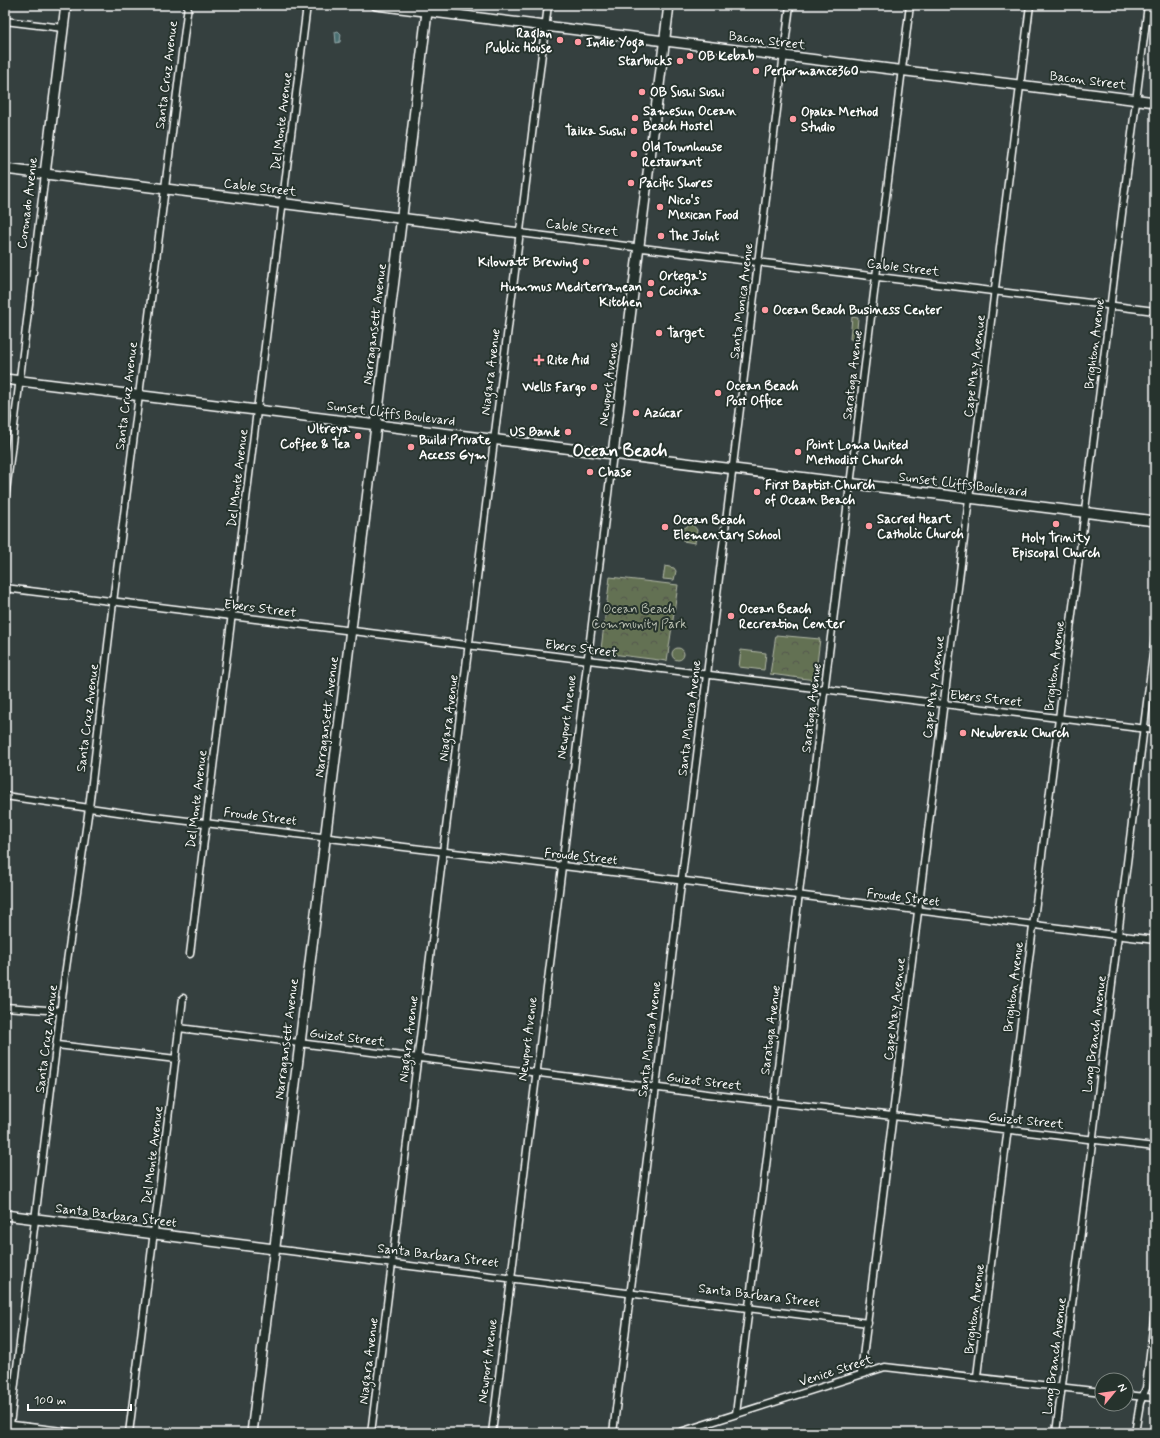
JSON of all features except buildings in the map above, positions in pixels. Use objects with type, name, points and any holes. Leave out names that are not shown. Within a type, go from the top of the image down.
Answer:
[{"type":"street","name":"Coronado Avenue","points":[[5,500],[66,5]]},
{"type":"street","name":"Santa Cruz Avenue","points":[[9,1433],[8,1425],[36,1219],[61,1011],[89,808],[112,602],[188,5]]},
{"type":"street","name":"Del Monte Avenue","points":[[190,954],[307,5]]},
{"type":"street","name":"Bacon Street","points":[[376,5],[428,8],[545,26],[1155,102]]},
{"type":"street","name":"Niagara Avenue","points":[[371,1433],[548,5]]},
{"type":"street","name":"Newport Avenue","points":[[492,1433],[668,5]]},
{"type":"street","name":"Santa Monica Avenue","points":[[613,1433],[790,5]]},
{"type":"street","name":"Saratoga Avenue","points":[[736,1414],[910,5]]},
{"type":"street","name":"Cape May Avenue","points":[[861,1373],[1030,5]]},
{"type":"street","name":"Brighton Avenue","points":[[977,1376],[1009,1130],[1032,925],[1148,5]]},
{"type":"street","name":"Narragansett Avenue","points":[[252,1433],[375,425],[428,8]]},
{"type":"street","points":[[5,21],[63,28]]},
{"type":"street","name":"Cable Street","points":[[5,169],[1155,311]]},
{"type":"street","name":"Sunset Cliffs Boulevard","points":[[5,379],[1155,521]]},
{"type":"street","name":"Ebers Street","points":[[5,588],[1155,730]]},
{"type":"street","name":"Long Branch Avenue","points":[[1056,1433],[1155,638]]},
{"type":"street","name":"Froude Street","points":[[5,796],[89,808],[325,836],[562,867],[681,880],[1155,940]]},
{"type":"street","name":"Del Monte Avenue","points":[[130,1433],[183,998]]},
{"type":"street","points":[[5,1007],[61,1011]]},
{"type":"street","name":"Guizot Street","points":[[179,1028],[1155,1147]]},
{"type":"street","points":[[57,1045],[176,1059]]},
{"type":"street","name":"Santa Barbara Street","points":[[5,1215],[868,1323]]},
{"type":"street","points":[[1135,1433],[1140,1403],[1146,1388],[1155,1311]]},
{"type":"street","name":"Venice Street","points":[[678,1433],[861,1373],[890,1366],[1094,1391]]},
{"type":"street","points":[[1134,1396],[1155,1398]]},
{"type":"street","points":[[8,1425],[78,1433]]},
{"type":"green space","points":[[852,317],[858,318],[856,340],[850,339]]},
{"type":"green space","points":[[689,525],[693,525],[697,530],[695,543],[683,541],[683,529]]},
{"type":"green space","points":[[665,566],[674,568],[676,571],[674,580],[663,579]]},
{"type":"green space","name":"Ocean Beach Community Park","points":[[610,577],[678,585],[667,661],[604,653],[601,649]]},
{"type":"green space","points":[[776,635],[820,639],[815,680],[770,674]]},
{"type":"green space","points":[[676,648],[680,648],[684,654],[680,660],[676,660],[672,656],[672,652]]},
{"type":"green space","points":[[741,650],[766,653],[764,670],[739,667]]},
{"type":"water","points":[[338,31],[341,34],[340,42],[336,43],[335,32]]},
{"type":"place","name":"Raglan Public House","points":[[560,40]]},
{"type":"place","name":"Indie Yoga","points":[[578,42]]},
{"type":"place","name":"OB Kebab","points":[[690,56]]},
{"type":"place","name":"Starbucks","points":[[680,61]]},
{"type":"place","name":"Performance360","points":[[756,71]]},
{"type":"place","name":"OB Sushi Sushi","points":[[642,92]]},
{"type":"place","name":"Samesun Ocean Beach Hostel","points":[[635,118]]},
{"type":"place","name":"Opaka Method Studio","points":[[793,119]]},
{"type":"place","name":"Taika Sushi","points":[[634,131]]},
{"type":"place","name":"Old Townhouse Restaurant","points":[[634,154]]},
{"type":"place","name":"Pacific Shores","points":[[631,183]]},
{"type":"place","name":"Nico's Mexican Food","points":[[660,207]]},
{"type":"place","name":"The Joint","points":[[661,236]]},
{"type":"place","name":"Kilowatt Brewing","points":[[586,262]]},
{"type":"place","name":"Ortega’s Cocina","points":[[651,283]]},
{"type":"place","name":"Hummus Mediterranean Kitchen","points":[[650,294]]},
{"type":"place","name":"Ocean Beach Business Center","points":[[765,310]]},
{"type":"place","name":"Target","points":[[659,333]]},
{"type":"place","name":"Rite Aid","points":[[539,360]]},
{"type":"place","name":"Wells Fargo","points":[[594,387]]},
{"type":"place","name":"Ocean Beach Post Office","points":[[718,393]]},
{"type":"place","name":"Azúcar","points":[[636,413]]},
{"type":"place","name":"US Bank","points":[[568,432]]},
{"type":"place","name":"Ultreya Coffee & Tea","points":[[358,436]]},
{"type":"place","name":"Build Private Access Gym","points":[[411,447]]},
{"type":"place","name":"Point Loma United Methodist Church","points":[[798,452]]},
{"type":"place","name":"Chase","points":[[590,472]]},
{"type":"place","name":"First Baptist Church of Ocean Beach","points":[[757,492]]},
{"type":"place","name":"Holy Trinity Episcopal Church","points":[[1056,524]]},
{"type":"place","name":"Sacred Heart Catholic Church","points":[[869,526]]},
{"type":"place","name":"Ocean Beach Elementary School","points":[[665,527]]},
{"type":"place","name":"Ocean Beach Recreation Center","points":[[731,616]]},
{"type":"place","name":"Newbreak Church","points":[[963,733]]},
{"type":"district","name":"Ocean Beach","points":[[620,451]]}]
